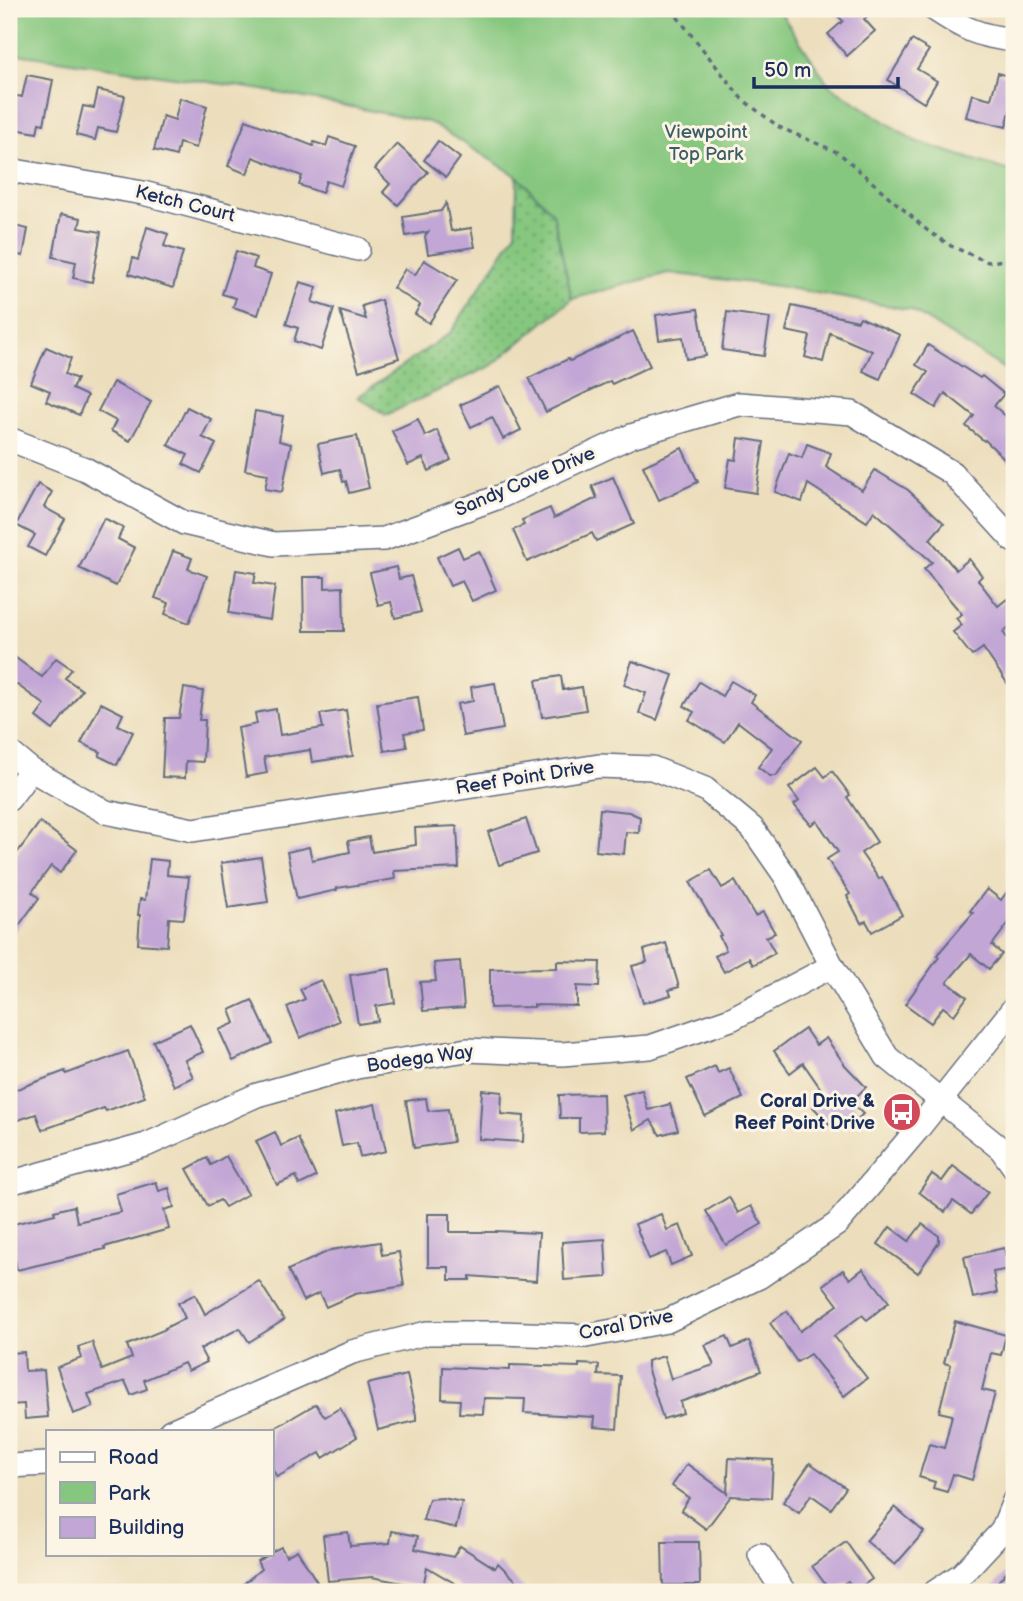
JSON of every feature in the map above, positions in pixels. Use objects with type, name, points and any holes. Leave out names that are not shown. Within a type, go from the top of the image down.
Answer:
[{"type":"street","points":[[933,9],[959,26],[988,37],[1014,40]]},
{"type":"street","name":"Ketch Court","points":[[9,170],[143,193],[358,248]]},
{"type":"street","name":"Sandy Cove Drive","points":[[9,439],[85,469],[184,523],[274,544],[384,539],[499,497],[631,436],[738,404],[852,413],[952,473],[1014,541]]},
{"type":"street","name":"Reef Point Drive","points":[[9,752],[31,770],[106,813],[193,830],[599,766],[652,768],[705,789],[752,828],[786,877],[832,966],[887,1056],[1001,1149],[1014,1167]]},
{"type":"street","points":[[9,799],[31,770]]},
{"type":"street","name":"Bodega Way","points":[[9,1183],[146,1145],[257,1095],[357,1068],[467,1050],[562,1054],[650,1046],[731,1019],[832,966]]},
{"type":"street","name":"Coral Drive","points":[[173,1430],[352,1352],[427,1333],[586,1336],[667,1321],[759,1277],[837,1224],[1014,1008]]},
{"type":"street","points":[[9,1466],[46,1464]]},
{"type":"street","points":[[935,1592],[962,1574],[1002,1531],[1014,1501]]},
{"type":"street","points":[[760,1556],[784,1592]]},
{"type":"path","points":[[671,9],[742,99],[779,127],[839,153],[928,231],[951,246],[988,262],[1014,259]]},
{"type":"green space","name":"Viewpoint Top Park","points":[[9,9],[778,9],[829,85],[915,141],[1014,171],[1014,375],[911,310],[777,286],[668,273],[572,299],[553,213],[517,176],[429,122],[263,90],[9,53]]},
{"type":"green space","points":[[517,176],[553,213],[572,299],[491,366],[386,415],[358,397],[451,332],[516,232]]},
{"type":"building","points":[[831,9],[876,9],[864,19],[875,31],[847,56],[828,34],[843,21]]},
{"type":"building","points":[[912,40],[929,50],[917,69],[937,81],[924,103],[888,80]]},
{"type":"building","points":[[998,73],[1014,78],[1014,95],[1006,127],[966,117],[972,94],[991,99]]},
{"type":"building","points":[[27,75],[53,80],[44,124],[39,123],[37,133],[9,128],[9,94],[22,97]]},
{"type":"building","points":[[98,90],[125,96],[116,132],[98,128],[95,140],[76,135],[83,106],[94,108]]},
{"type":"building","points":[[180,98],[207,106],[196,148],[179,143],[176,156],[154,150],[163,116],[175,120]]},
{"type":"building","points":[[246,120],[313,146],[314,142],[326,146],[329,137],[355,146],[341,186],[326,181],[322,193],[299,185],[302,176],[253,157],[247,174],[228,166]]},
{"type":"building","points":[[438,141],[460,158],[446,177],[424,160]]},
{"type":"building","points":[[397,144],[428,172],[398,205],[383,192],[390,184],[375,169]]},
{"type":"building","points":[[446,203],[451,231],[471,228],[475,247],[428,254],[425,236],[428,232],[406,236],[403,217],[441,211]]},
{"type":"building","points":[[61,214],[81,218],[79,228],[101,232],[92,282],[73,278],[76,262],[53,257]]},
{"type":"building","points":[[9,225],[28,229],[23,256],[9,253]]},
{"type":"building","points":[[147,227],[168,234],[164,246],[183,252],[173,288],[129,274],[133,258],[138,260]]},
{"type":"building","points":[[236,251],[256,258],[253,268],[271,274],[258,315],[233,307],[236,298],[222,294]]},
{"type":"building","points":[[424,260],[457,280],[429,323],[415,314],[420,305],[393,288],[405,269],[415,275]]},
{"type":"building","points":[[300,282],[317,287],[312,302],[334,309],[321,350],[294,341],[298,328],[286,324]]},
{"type":"building","points":[[381,300],[399,358],[359,371],[340,311],[366,319],[362,306]]},
{"type":"building","points":[[792,306],[858,321],[860,317],[900,335],[880,379],[863,371],[872,351],[830,333],[823,362],[805,357],[810,336],[786,331]]},
{"type":"building","points":[[698,309],[706,356],[686,359],[683,337],[659,340],[656,315]]},
{"type":"building","points":[[727,312],[770,318],[764,356],[722,350]]},
{"type":"building","points":[[633,331],[650,366],[612,384],[610,381],[546,412],[529,378]]},
{"type":"building","points":[[928,345],[980,378],[982,376],[1004,394],[994,406],[1014,423],[1014,468],[966,426],[974,416],[945,393],[936,408],[914,394],[928,372],[916,365]]},
{"type":"building","points":[[46,347],[71,358],[65,374],[77,379],[72,389],[87,396],[79,415],[46,401],[50,391],[31,383]]},
{"type":"building","points":[[113,382],[151,402],[130,441],[111,431],[116,421],[98,411]]},
{"type":"building","points":[[500,386],[521,430],[503,439],[492,417],[471,427],[460,405]]},
{"type":"building","points":[[187,407],[211,419],[202,437],[216,444],[201,473],[183,464],[188,455],[168,445]]},
{"type":"building","points":[[255,411],[283,416],[279,441],[291,444],[282,492],[265,489],[268,474],[245,470]]},
{"type":"building","points":[[418,419],[425,436],[437,430],[451,460],[429,471],[423,458],[408,465],[392,431]]},
{"type":"building","points":[[357,436],[369,488],[349,493],[340,469],[324,473],[318,444]]},
{"type":"building","points":[[739,438],[764,442],[756,493],[725,488],[730,459],[736,460]]},
{"type":"building","points":[[807,444],[831,453],[826,467],[862,490],[875,470],[908,490],[944,523],[930,539],[956,570],[969,559],[982,576],[978,580],[998,606],[1007,599],[1014,608],[1014,623],[1003,632],[1014,648],[1014,693],[983,648],[972,656],[953,632],[962,625],[956,618],[962,614],[924,569],[932,562],[874,511],[867,522],[808,484],[802,502],[775,492],[789,453],[802,458]]},
{"type":"building","points":[[682,448],[698,482],[659,500],[643,466]]},
{"type":"building","points":[[613,477],[634,524],[596,541],[592,533],[527,562],[513,530],[524,525],[522,520],[550,508],[554,518],[597,498],[592,486]]},
{"type":"building","points":[[38,484],[52,492],[44,507],[65,519],[45,556],[28,547],[35,535],[16,525]]},
{"type":"building","points":[[104,518],[123,528],[118,539],[135,548],[116,586],[79,568]]},
{"type":"building","points":[[458,547],[463,558],[479,551],[496,590],[472,601],[462,581],[450,586],[437,557]]},
{"type":"building","points":[[173,551],[192,558],[188,569],[207,576],[189,623],[165,614],[169,603],[155,598]]},
{"type":"building","points":[[396,567],[399,579],[411,576],[421,612],[395,618],[391,602],[378,605],[370,573]]},
{"type":"building","points":[[236,570],[256,573],[254,583],[275,586],[270,620],[229,613]]},
{"type":"building","points":[[303,577],[325,577],[325,588],[343,587],[344,631],[304,631]]},
{"type":"building","points":[[9,653],[42,677],[56,658],[72,669],[65,678],[82,690],[53,730],[36,717],[45,705],[9,679]]},
{"type":"building","points":[[632,661],[673,675],[657,720],[639,713],[646,693],[624,685]]},
{"type":"building","points":[[561,676],[563,690],[582,687],[586,710],[542,717],[536,680]]},
{"type":"building","points":[[731,681],[755,695],[751,702],[802,740],[776,776],[770,776],[758,767],[772,748],[738,722],[725,742],[689,720],[694,712],[684,706],[699,682],[722,696]]},
{"type":"building","points":[[495,683],[503,729],[463,736],[457,704],[473,701],[471,687]]},
{"type":"building","points":[[184,688],[203,691],[199,720],[205,720],[203,762],[186,761],[185,778],[162,777],[165,718],[179,718]]},
{"type":"building","points":[[418,697],[423,730],[404,733],[407,747],[384,751],[377,703]]},
{"type":"building","points":[[101,703],[123,714],[118,725],[133,732],[117,765],[99,756],[101,752],[81,743]]},
{"type":"building","points":[[276,709],[280,735],[323,728],[320,714],[346,710],[353,756],[312,762],[310,750],[264,757],[267,773],[246,777],[238,728],[257,724],[255,713]]},
{"type":"building","points":[[817,767],[825,777],[832,771],[850,795],[847,797],[877,842],[861,853],[879,879],[882,877],[902,915],[872,932],[866,921],[861,923],[847,896],[850,894],[827,859],[838,852],[817,821],[811,825],[794,805],[799,801],[789,788]]},
{"type":"building","points":[[600,809],[629,812],[640,817],[639,833],[626,832],[624,854],[596,851]]},
{"type":"building","points":[[526,819],[537,853],[499,865],[488,832]]},
{"type":"building","points":[[40,822],[77,850],[60,873],[51,866],[32,892],[39,898],[9,939],[9,864]]},
{"type":"building","points":[[457,826],[459,868],[394,871],[395,879],[337,888],[297,899],[287,852],[309,847],[312,860],[350,852],[348,841],[369,837],[372,852],[416,845],[415,828]]},
{"type":"building","points":[[261,857],[268,902],[228,908],[221,863]]},
{"type":"building","points":[[150,859],[168,861],[167,875],[189,877],[184,919],[169,918],[167,946],[138,944],[140,899],[145,900]]},
{"type":"building","points":[[711,870],[722,888],[735,881],[755,916],[763,912],[775,933],[766,937],[775,953],[753,965],[749,958],[724,972],[715,956],[726,950],[719,936],[721,935],[690,882]]},
{"type":"building","points":[[1014,882],[1014,916],[992,945],[1002,954],[989,969],[971,954],[947,982],[967,997],[954,1015],[943,1007],[931,1023],[905,1004],[939,957],[937,955],[973,913],[970,911],[987,889],[1001,900]]},
{"type":"building","points":[[666,943],[679,987],[669,990],[671,995],[643,1003],[632,966],[647,962],[644,950]]},
{"type":"building","points":[[460,961],[464,1008],[423,1011],[420,982],[436,981],[434,963]]},
{"type":"building","points":[[557,961],[600,962],[599,987],[577,986],[577,1006],[490,1008],[490,969],[557,968]]},
{"type":"building","points":[[390,969],[395,1003],[376,1006],[378,1021],[358,1024],[350,975]]},
{"type":"building","points":[[321,980],[339,1021],[300,1038],[287,1007],[305,999],[300,989]]},
{"type":"building","points":[[252,1000],[272,1043],[233,1061],[219,1030],[235,1023],[230,1010]]},
{"type":"building","points":[[190,1024],[203,1052],[185,1060],[193,1077],[174,1086],[153,1041]]},
{"type":"building","points":[[805,1029],[816,1045],[826,1038],[845,1065],[866,1087],[851,1102],[863,1114],[851,1125],[845,1120],[835,1130],[813,1107],[825,1095],[803,1063],[790,1073],[774,1051]]},
{"type":"building","points":[[128,1051],[145,1097],[42,1130],[36,1114],[9,1123],[9,1092]]},
{"type":"building","points":[[715,1066],[718,1073],[729,1068],[743,1098],[705,1116],[687,1079]]},
{"type":"building","points":[[482,1090],[502,1092],[501,1114],[524,1116],[523,1142],[479,1139]]},
{"type":"building","points":[[642,1090],[648,1110],[670,1104],[678,1130],[660,1135],[651,1120],[634,1130],[623,1095]]},
{"type":"building","points":[[603,1094],[604,1131],[579,1132],[579,1118],[560,1118],[559,1095]]},
{"type":"building","points":[[426,1098],[428,1111],[448,1109],[453,1142],[414,1148],[406,1101]]},
{"type":"building","points":[[375,1104],[386,1151],[360,1157],[357,1143],[342,1146],[335,1114]]},
{"type":"building","points":[[275,1132],[281,1146],[298,1138],[316,1177],[299,1185],[296,1176],[277,1185],[256,1141]]},
{"type":"building","points":[[226,1156],[248,1194],[225,1207],[220,1200],[208,1206],[187,1169],[207,1158],[211,1165]]},
{"type":"building","points":[[953,1166],[988,1192],[971,1214],[953,1201],[945,1212],[919,1192],[932,1174],[942,1181]]},
{"type":"building","points":[[156,1182],[159,1191],[169,1188],[174,1207],[164,1210],[169,1229],[104,1247],[105,1249],[17,1270],[14,1256],[9,1257],[9,1225],[55,1214],[54,1211],[74,1206],[77,1222],[121,1212],[116,1194]]},
{"type":"building","points":[[729,1197],[738,1213],[751,1206],[762,1224],[726,1245],[706,1211]]},
{"type":"building","points":[[428,1214],[450,1214],[450,1232],[539,1233],[536,1281],[470,1276],[470,1280],[449,1280],[449,1267],[428,1267]]},
{"type":"building","points":[[661,1214],[667,1230],[680,1225],[692,1256],[671,1265],[666,1252],[649,1259],[635,1224]]},
{"type":"building","points":[[922,1224],[939,1236],[939,1242],[918,1273],[878,1244],[890,1227],[909,1241]]},
{"type":"building","points":[[605,1239],[607,1277],[564,1280],[562,1242]]},
{"type":"building","points":[[380,1242],[382,1255],[399,1252],[404,1286],[355,1294],[326,1307],[319,1293],[303,1301],[288,1270],[331,1250]]},
{"type":"building","points":[[1004,1248],[1009,1269],[993,1272],[997,1293],[973,1298],[964,1257]]},
{"type":"building","points":[[863,1269],[889,1302],[867,1320],[862,1315],[834,1336],[867,1378],[844,1396],[810,1354],[797,1362],[770,1323],[787,1311],[800,1331],[838,1305],[823,1285],[843,1270],[850,1279]]},
{"type":"building","points":[[259,1281],[284,1320],[249,1342],[240,1328],[200,1349],[207,1362],[188,1371],[184,1363],[144,1380],[147,1389],[131,1395],[125,1381],[88,1394],[93,1407],[73,1414],[57,1367],[82,1358],[78,1347],[92,1342],[102,1370],[132,1358],[127,1345],[185,1318],[178,1303],[195,1294],[205,1314]]},
{"type":"building","points":[[955,1321],[1006,1335],[1001,1355],[991,1353],[982,1390],[995,1393],[972,1480],[953,1474],[947,1492],[933,1488],[935,1482],[919,1477],[929,1444],[944,1448],[952,1415],[939,1412],[951,1365],[944,1363]]},
{"type":"building","points":[[727,1336],[732,1348],[749,1341],[761,1371],[680,1402],[683,1413],[663,1419],[647,1361],[664,1356],[671,1379],[714,1365],[705,1345]]},
{"type":"building","points":[[24,1352],[25,1371],[44,1370],[48,1417],[25,1419],[24,1404],[9,1405],[9,1353]]},
{"type":"building","points":[[579,1364],[599,1365],[598,1375],[621,1376],[617,1429],[594,1427],[595,1417],[524,1413],[525,1399],[484,1398],[483,1414],[459,1413],[460,1400],[442,1399],[443,1367],[510,1370],[510,1365],[579,1367]]},
{"type":"building","points":[[407,1375],[416,1421],[378,1430],[367,1384]]},
{"type":"building","points":[[316,1404],[325,1417],[340,1408],[357,1437],[323,1458],[320,1453],[277,1477],[273,1470],[271,1430]]},
{"type":"building","points":[[729,1458],[773,1460],[771,1498],[731,1496],[706,1529],[681,1510],[689,1498],[672,1486],[687,1464],[727,1493]]},
{"type":"building","points":[[810,1463],[846,1488],[831,1509],[811,1495],[799,1513],[783,1502]]},
{"type":"building","points":[[443,1498],[462,1502],[456,1528],[423,1520],[429,1499]]},
{"type":"building","points":[[895,1507],[924,1532],[895,1565],[866,1541]]},
{"type":"building","points":[[392,1531],[418,1536],[415,1549],[453,1557],[460,1546],[495,1568],[498,1563],[528,1592],[456,1592],[459,1586],[427,1567],[423,1587],[372,1577],[328,1581],[323,1535],[348,1532],[350,1546],[390,1543]]},
{"type":"building","points":[[662,1542],[699,1542],[700,1585],[663,1585]]},
{"type":"building","points":[[846,1542],[872,1579],[855,1591],[848,1581],[831,1592],[812,1566]]},
{"type":"building","points":[[281,1547],[286,1556],[297,1550],[317,1582],[299,1592],[234,1592],[261,1569],[257,1561],[273,1556],[273,1551]]},
{"type":"building","points":[[1014,1563],[1014,1592],[989,1592]]},
{"type":"place","name":"Coral Drive & Reef Point Drive","points":[[902,1112]]}]
